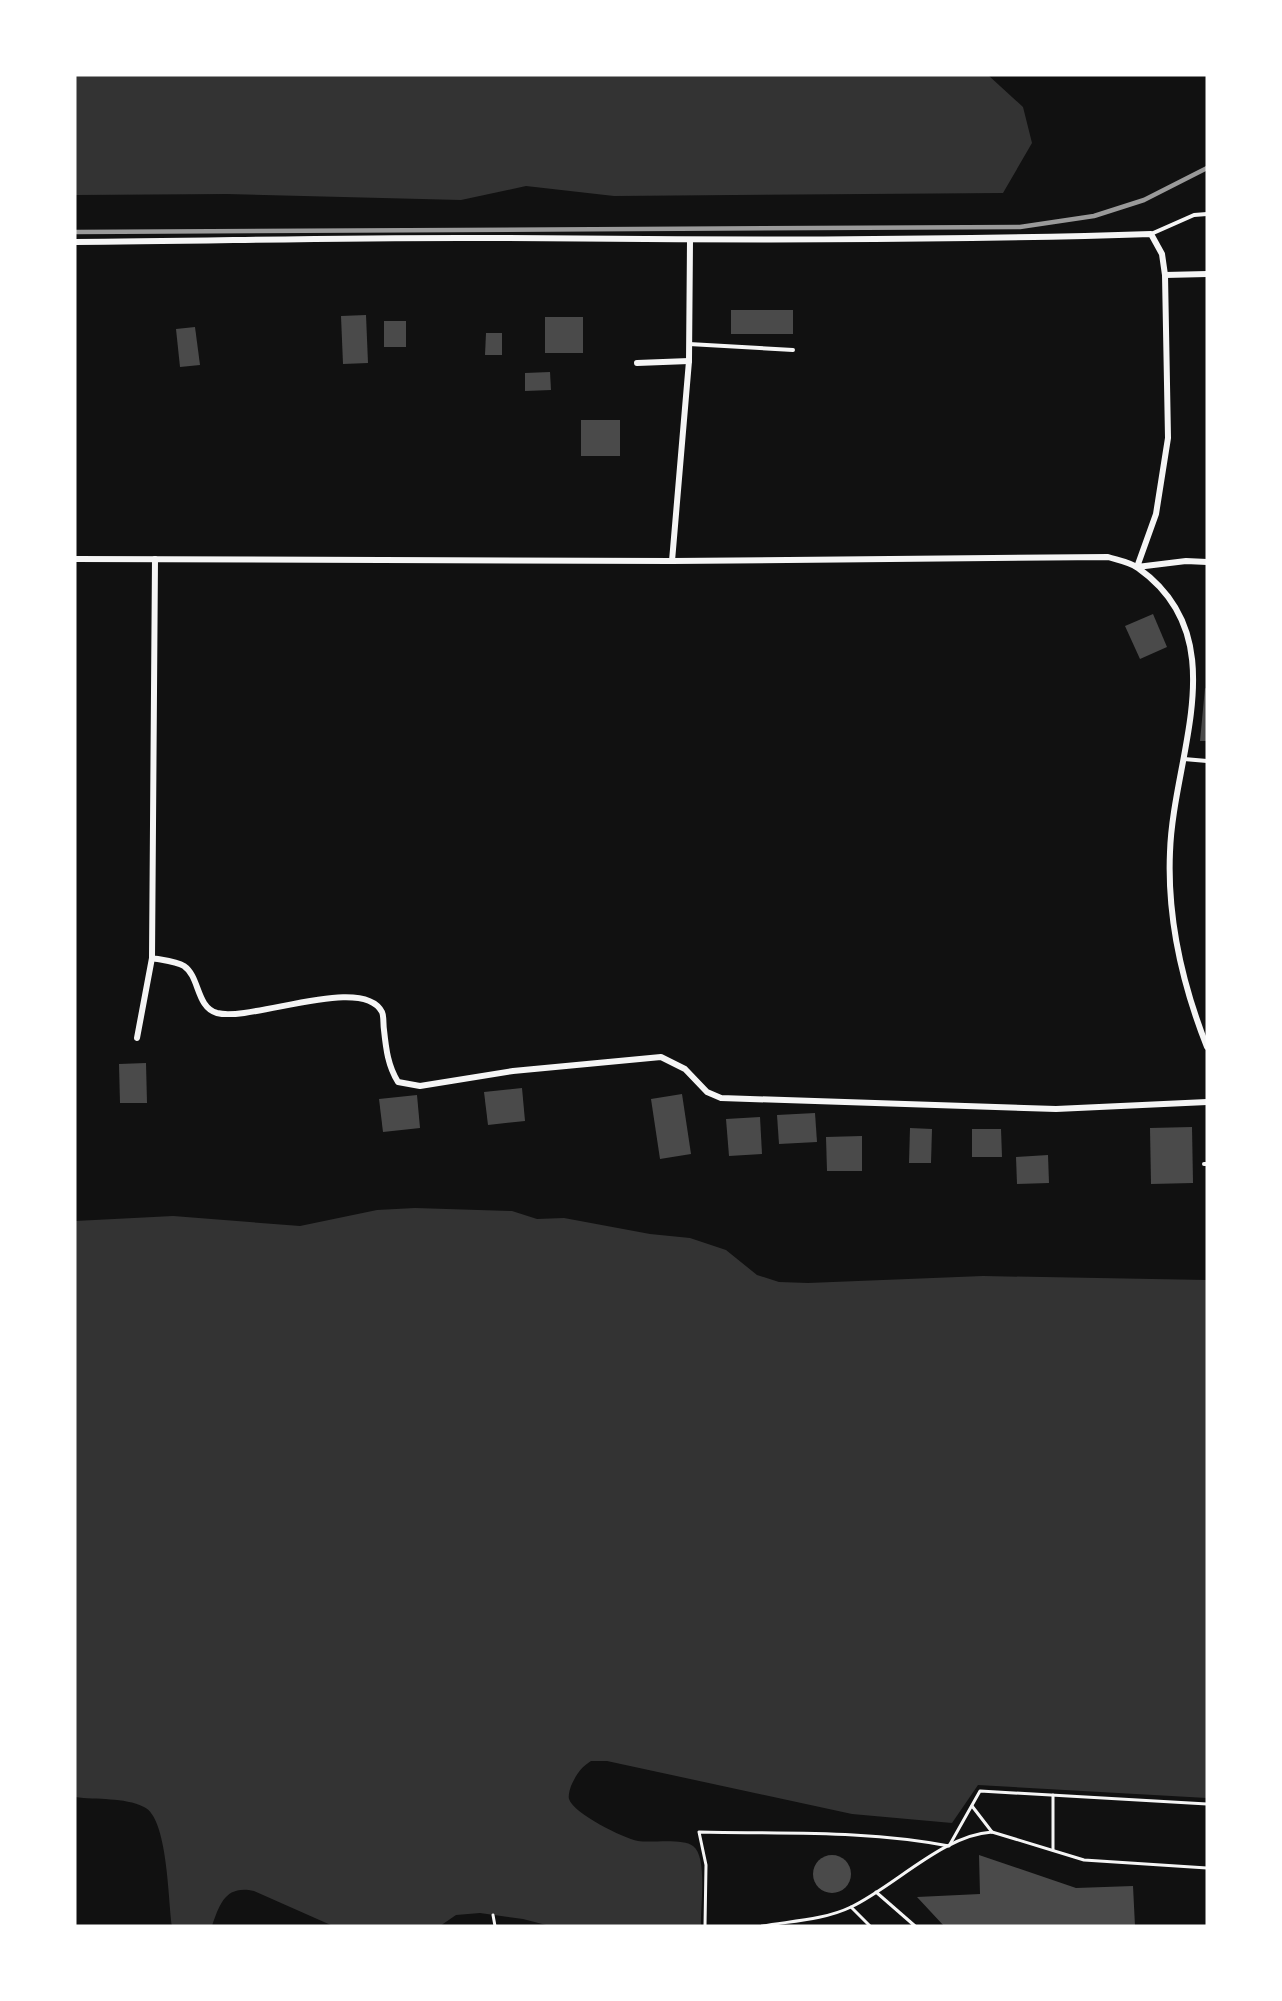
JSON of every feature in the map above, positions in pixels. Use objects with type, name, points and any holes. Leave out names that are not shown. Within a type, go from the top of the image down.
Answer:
[{"type":"street","points":[[75,242],[495,238],[690,241],[1014,239],[1151,234],[1162,254],[1165,275],[1168,438],[1156,514],[1137,567]]},
{"type":"street","points":[[672,561],[689,361],[690,241]]},
{"type":"street","points":[[1165,275],[1207,274]]},
{"type":"street","points":[[638,363],[689,361]]},
{"type":"street","points":[[75,559],[672,561],[1108,557],[1137,567],[1170,598],[1189,634],[1195,670],[1170,850],[1170,906],[1194,1014],[1207,1047]]},
{"type":"street","points":[[137,1038],[152,958],[156,559]]},
{"type":"street","points":[[1137,567],[1185,561],[1207,562]]},
{"type":"street","points":[[152,958],[184,966],[198,986],[202,1002],[216,1013],[245,1013],[328,998],[359,998],[376,1005],[383,1013],[390,1069],[398,1082],[420,1086],[513,1071],[661,1057],[686,1069],[707,1092],[721,1098],[1056,1109],[1207,1102]]},
{"type":"lane","points":[[1151,234],[1194,215],[1207,214]]},
{"type":"lane","points":[[689,344],[793,350]]},
{"type":"lane","points":[[1183,759],[1207,761]]},
{"type":"path","points":[[949,1846],[980,1791],[1207,1804]]},
{"type":"path","points":[[1053,1795],[1053,1851]]},
{"type":"path","points":[[972,1806],[992,1832]]},
{"type":"path","points":[[705,1926],[706,1865],[699,1832],[885,1837],[949,1846]]},
{"type":"path","points":[[762,1926],[831,1914],[851,1907],[949,1846],[978,1833],[992,1832],[1084,1860],[1207,1868]]},
{"type":"path","points":[[876,1892],[915,1926]]},
{"type":"path","points":[[851,1907],[870,1926]]},
{"type":"path","points":[[494,1915],[495,1926]]},
{"type":"shaded area","points":[[75,75],[988,75],[1023,107],[1032,143],[1003,193],[614,196],[526,186],[461,200],[227,194],[75,195]]},
{"type":"shaded area","points":[[415,1208],[512,1211],[537,1219],[564,1218],[650,1234],[690,1238],[726,1250],[757,1275],[779,1282],[808,1283],[983,1276],[1207,1280],[1207,1798],[978,1785],[952,1823],[852,1814],[607,1761],[591,1761],[579,1772],[571,1786],[569,1799],[573,1805],[589,1818],[631,1839],[682,1842],[693,1846],[698,1852],[702,1871],[701,1926],[550,1926],[523,1919],[480,1913],[456,1915],[440,1926],[333,1926],[254,1891],[244,1890],[231,1893],[221,1903],[212,1926],[172,1926],[166,1861],[158,1827],[152,1814],[144,1807],[128,1802],[75,1797],[75,1221],[173,1216],[300,1226],[377,1210]]},
{"type":"building","points":[[731,310],[793,310],[793,334],[731,334]]},
{"type":"building","points":[[366,315],[368,363],[343,364],[341,316]]},
{"type":"building","points":[[545,317],[583,317],[583,353],[545,353]]},
{"type":"building","points":[[384,321],[406,321],[406,347],[384,347]]},
{"type":"building","points":[[195,327],[200,365],[180,367],[176,329]]},
{"type":"building","points":[[486,333],[502,333],[502,355],[485,355]]},
{"type":"building","points":[[550,372],[551,390],[525,391],[525,373]]},
{"type":"building","points":[[581,420],[620,420],[620,456],[581,456]]},
{"type":"building","points":[[1153,614],[1167,647],[1140,659],[1125,626]]},
{"type":"building","points":[[1205,688],[1207,689],[1207,741],[1200,741]]},
{"type":"building","points":[[146,1063],[147,1103],[120,1103],[119,1064]]},
{"type":"building","points":[[522,1088],[525,1121],[488,1125],[484,1092]]},
{"type":"building","points":[[682,1094],[691,1154],[660,1159],[651,1099]]},
{"type":"building","points":[[417,1095],[420,1128],[383,1132],[379,1099]]},
{"type":"building","points":[[815,1113],[817,1142],[779,1144],[777,1115]]},
{"type":"building","points":[[760,1117],[762,1154],[729,1156],[726,1119]]},
{"type":"building","points":[[1192,1127],[1193,1183],[1151,1184],[1150,1128]]},
{"type":"building","points":[[910,1128],[932,1129],[931,1163],[909,1163]]},
{"type":"building","points":[[972,1129],[1001,1129],[1002,1157],[972,1157]]},
{"type":"building","points":[[862,1136],[862,1171],[827,1171],[826,1137]]},
{"type":"building","points":[[1048,1155],[1049,1183],[1017,1184],[1016,1157]]},
{"type":"building","points":[[832,1855],[846,1860],[851,1874],[846,1888],[832,1893],[818,1888],[813,1874],[818,1860]]},
{"type":"building","points":[[979,1855],[1076,1888],[1133,1886],[1135,1926],[944,1926],[917,1897],[980,1894]]},
{"type":"railway","points":[[75,232],[1020,227],[1094,216],[1144,200],[1207,168]]}]
